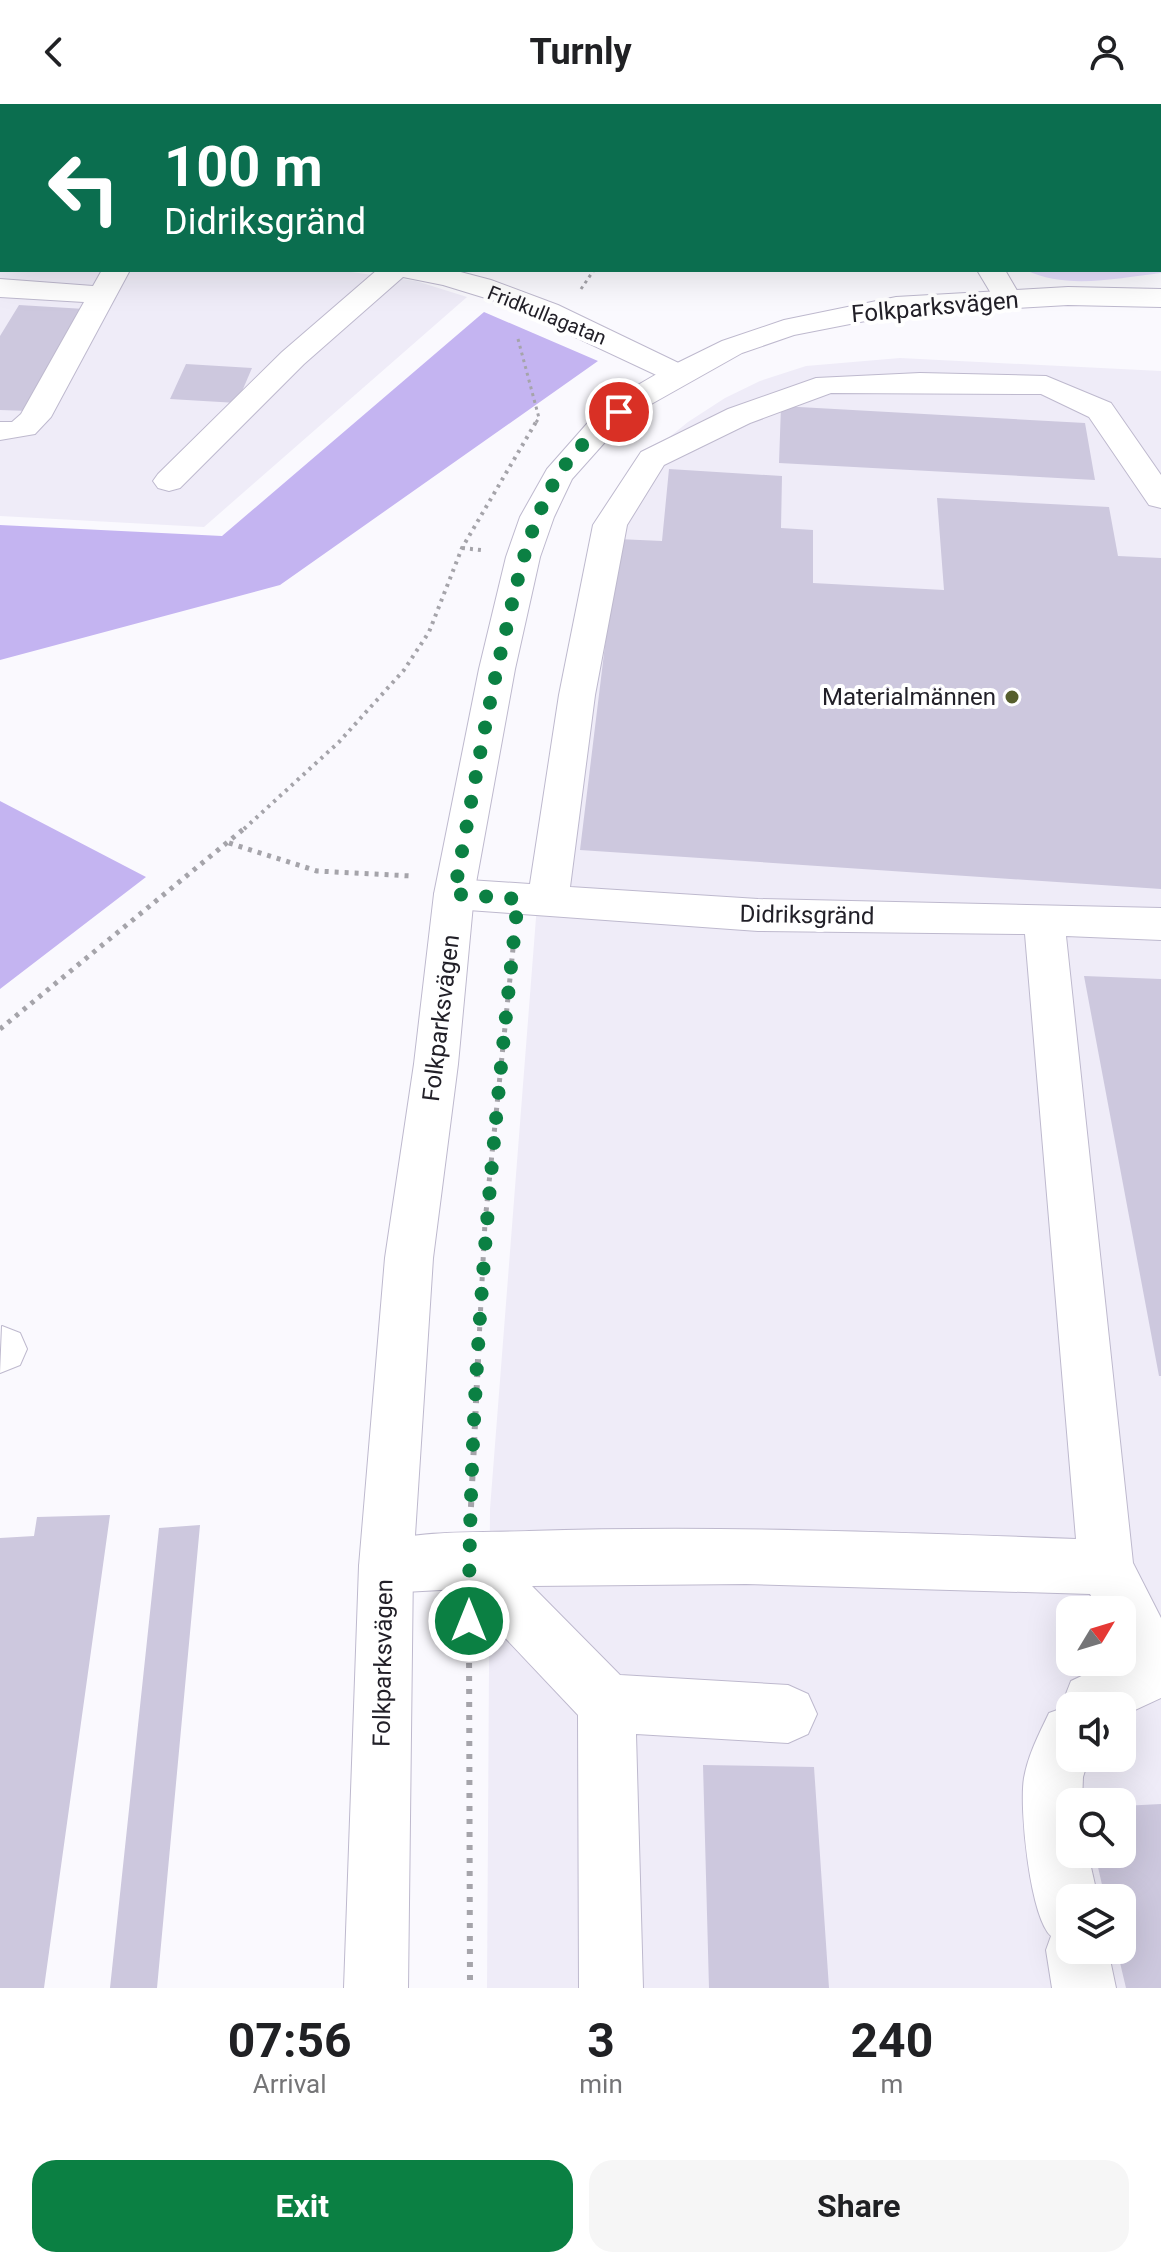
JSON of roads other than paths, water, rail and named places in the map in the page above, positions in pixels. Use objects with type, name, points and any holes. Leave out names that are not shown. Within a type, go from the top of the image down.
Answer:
[{"type":"main road","points":[[169,481],[293,358],[392,272]]},
{"type":"main road","name":"Fridkullagatan","points":[[431,272],[480,277],[678,374]]},
{"type":"main road","points":[[0,288],[109,283]]},
{"type":"main road","points":[[0,431],[17,432],[27,428],[109,283]]},
{"type":"main road","name":"Folkparksvägen","points":[[376,1988],[386,1566],[409,1258],[436,1064],[454,894],[497,669],[523,557],[537,517],[558,476],[578,450],[635,400],[732,347],[784,329],[846,314],[942,301],[999,284],[1068,296],[1161,298]]},
{"type":"main road","name":"Folkparksvägen","points":[[1068,296],[1161,284]]},
{"type":"main road","points":[[533,900],[610,525],[652,459],[739,416],[827,384],[920,382],[1046,385],[1100,410],[1161,498]]},
{"type":"main road","name":"Didriksgränd","points":[[454,894],[758,915],[1161,924]]},
{"type":"main road","points":[[1044,919],[1106,1567],[1159,1670],[1111,1692]]},
{"type":"main road","points":[[386,1566],[469,1560],[763,1556],[1106,1567]]},
{"type":"main road","points":[[469,1560],[607,1703],[788,1714]]},
{"type":"main road","points":[[607,1703],[611,1988]]},
{"type":"main road","points":[[1056,1771],[1049,1803],[1064,1884]]},
{"type":"main road","points":[[1080,1964],[1084,1988]]},
{"type":"place","name":"Materialmännen","points":[[1012,697]]}]
